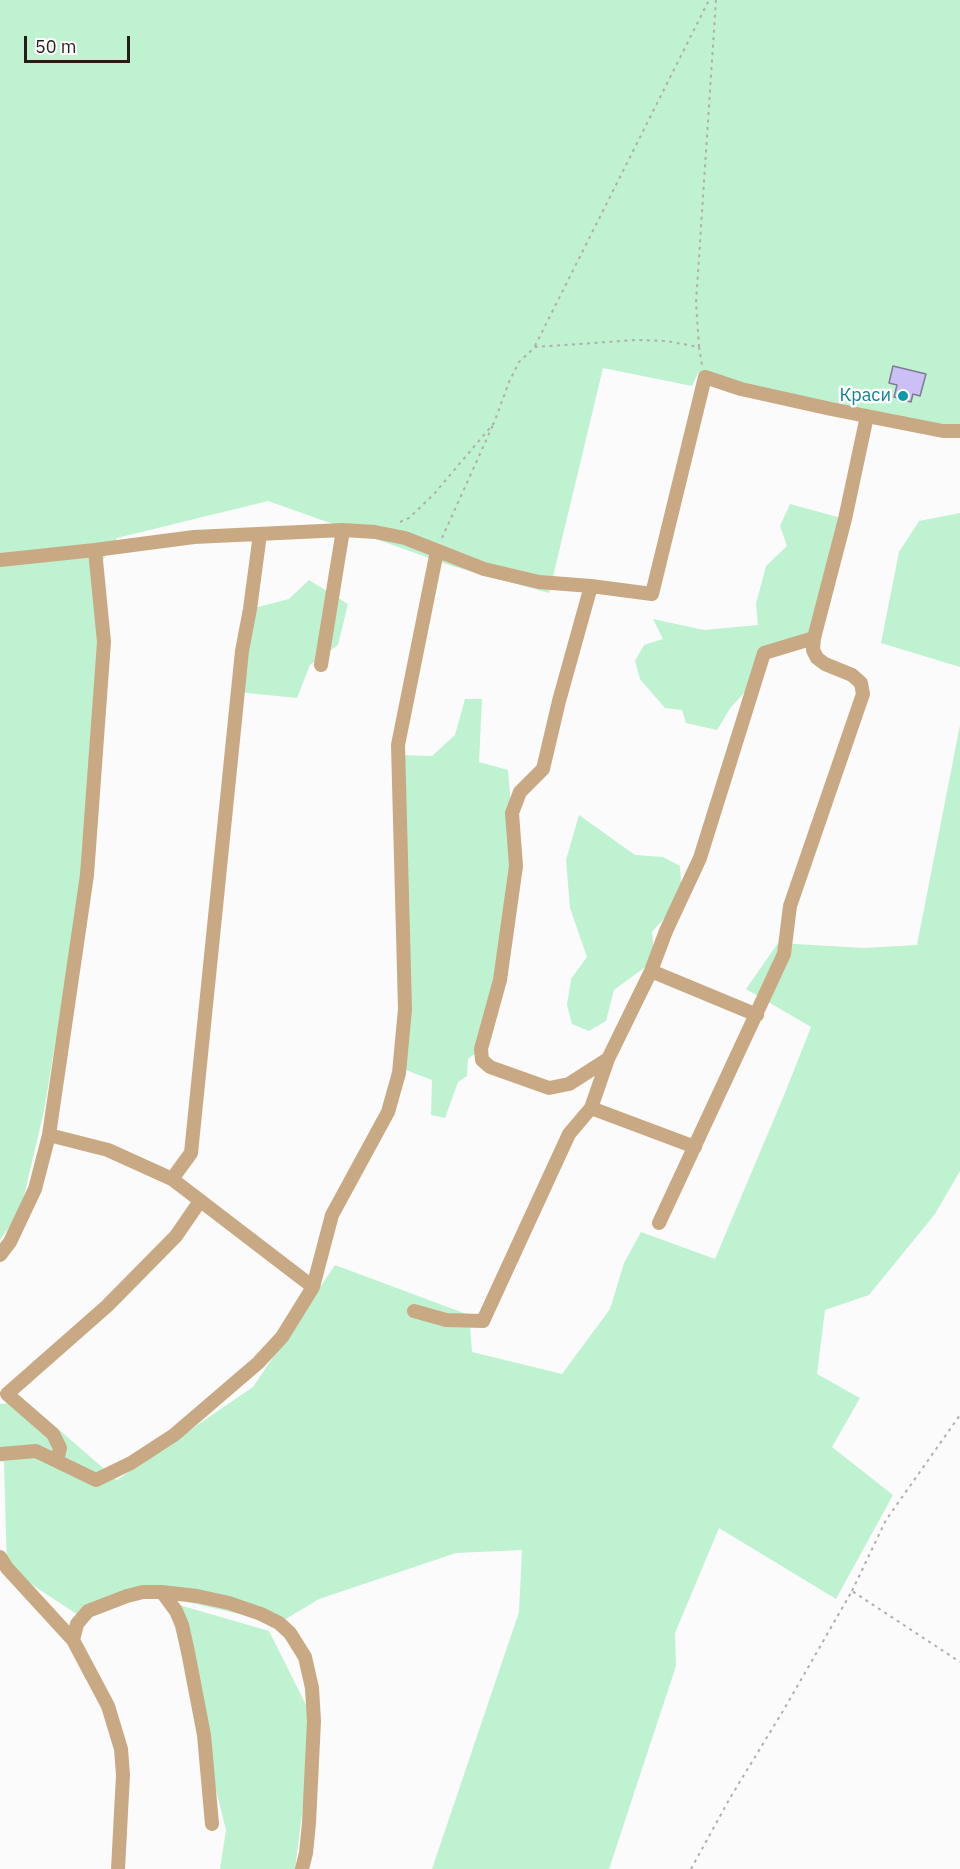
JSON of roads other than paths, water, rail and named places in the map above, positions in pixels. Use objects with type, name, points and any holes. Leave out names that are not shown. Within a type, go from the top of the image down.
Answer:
[{"type":"street","points":[[0,560],[194,537],[343,530],[375,532],[405,538],[484,569],[539,582],[652,594],[705,377],[741,389],[867,416],[943,431],[960,431]]},
{"type":"street","points":[[659,1223],[784,954],[790,906],[863,694],[861,682],[852,675],[825,664],[817,658],[813,650],[867,416]]},
{"type":"street","points":[[321,665],[343,530]]},
{"type":"street","points":[[172,1179],[191,1153],[242,651],[260,534]]},
{"type":"street","points":[[0,1255],[10,1242],[35,1188],[49,1135],[87,875],[104,642],[95,550]]},
{"type":"street","points":[[0,1454],[36,1451],[96,1480],[132,1463],[174,1435],[258,1363],[282,1337],[313,1287],[332,1215],[388,1112],[399,1073],[405,1009],[398,745],[436,551]]},
{"type":"street","points":[[591,586],[543,769],[520,792],[512,813],[516,866],[500,980],[481,1049],[482,1060],[490,1067],[549,1088],[568,1084],[608,1059]]},
{"type":"street","points":[[414,1311],[446,1320],[483,1321],[569,1134],[591,1108],[608,1059],[651,971],[666,931],[700,858],[764,653],[814,638]]},
{"type":"street","points":[[651,971],[757,1015]]},
{"type":"street","points":[[591,1108],[696,1147]]},
{"type":"street","points":[[49,1135],[108,1150],[172,1179],[313,1287]]},
{"type":"street","points":[[57,1461],[60,1449],[53,1434],[7,1394],[107,1306],[176,1236],[200,1201]]},
{"type":"street","points":[[0,1405],[18,1403]]},
{"type":"street","points":[[0,1557],[7,1568],[73,1640],[108,1706],[121,1749],[123,1775],[118,1869]]},
{"type":"street","points":[[73,1640],[77,1624],[88,1611],[143,1592],[162,1592],[229,1603],[261,1614],[279,1623],[290,1633],[305,1657],[312,1688],[314,1721],[309,1823],[302,1869]]},
{"type":"street","points":[[162,1592],[176,1611],[182,1625],[188,1652],[204,1735],[212,1824]]},
{"type":"place","name":"Краси","points":[[903,396]]}]
